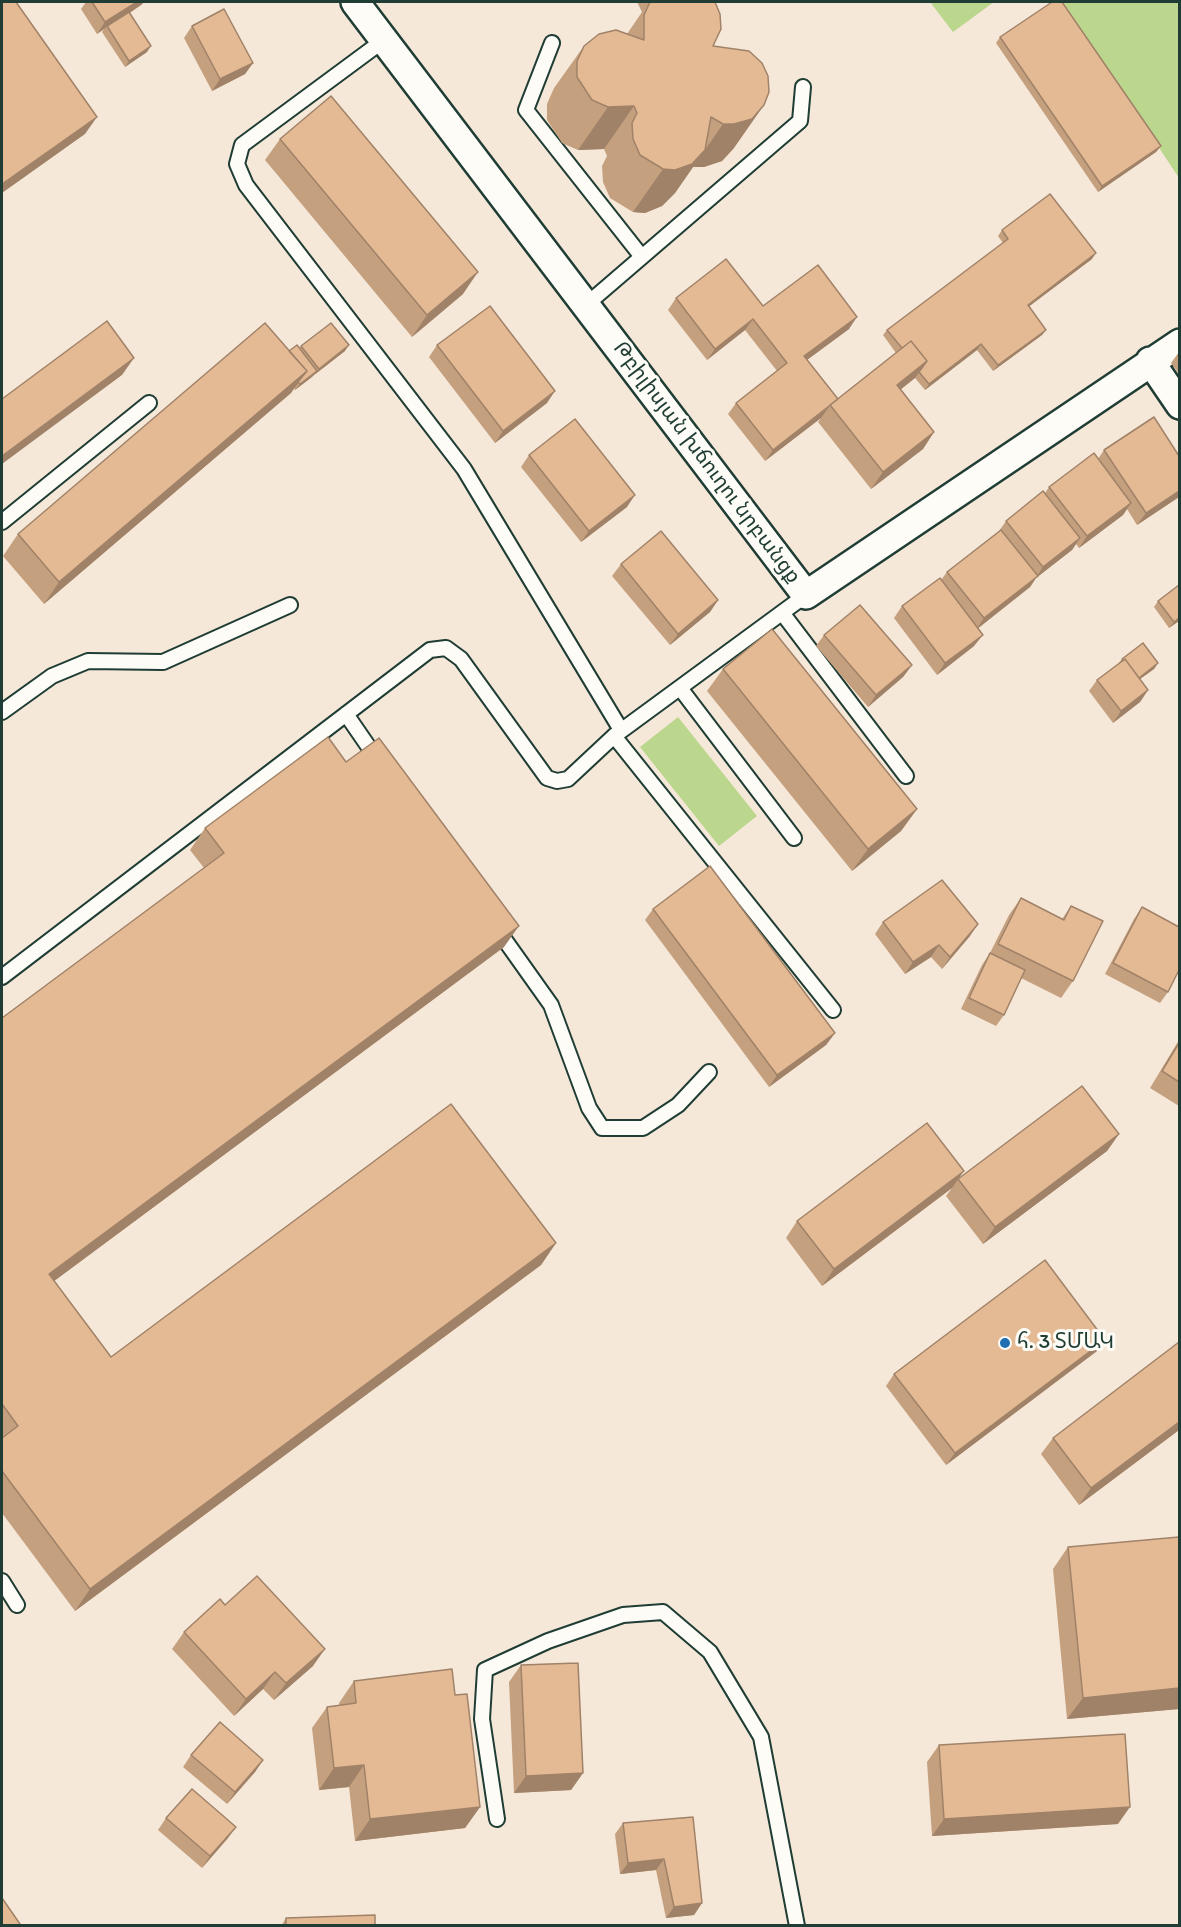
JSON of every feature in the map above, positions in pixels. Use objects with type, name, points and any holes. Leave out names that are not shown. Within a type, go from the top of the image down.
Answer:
[{"type":"street","name":"Թբիլիսյան խճուղու նրբանցք","points":[[355,2],[806,595],[1179,343]]},
{"type":"street","points":[[1150,361],[1179,405]]},
{"type":"lane","points":[[384,40],[242,145],[237,164],[246,185],[464,469],[617,733],[833,1010]]},
{"type":"lane","points":[[552,43],[526,110],[642,257]]},
{"type":"lane","points":[[586,305],[800,121],[803,87]]},
{"type":"lane","points":[[2,522],[149,403]]},
{"type":"lane","points":[[2,977],[430,650],[446,648],[461,659],[547,778],[557,781],[568,779],[617,733],[806,595]]},
{"type":"lane","points":[[2,712],[52,676],[88,661],[163,662],[290,605]]},
{"type":"lane","points":[[783,614],[906,776]]},
{"type":"lane","points":[[680,688],[794,838]]},
{"type":"lane","points":[[346,714],[387,772]]},
{"type":"lane","points":[[490,918],[551,1005],[589,1108],[602,1128],[643,1128],[678,1106],[709,1072]]},
{"type":"lane","points":[[2,1581],[17,1605]]},
{"type":"lane","points":[[497,1819],[482,1719],[485,1670],[548,1641],[622,1615],[663,1612],[710,1652],[761,1737],[797,1926]]},
{"type":"green space","points":[[930,2],[994,2],[953,32]]},
{"type":"green space","points":[[1063,2],[1179,2],[1179,178]]},
{"type":"green space","points":[[678,717],[757,816],[719,846],[640,747]]},
{"type":"building","points":[[2,2],[16,2],[97,117],[2,184]]},
{"type":"building","points":[[92,2],[137,2],[105,22]]},
{"type":"building","points":[[650,2],[715,2],[720,14],[721,29],[713,46],[749,51],[762,63],[768,76],[769,92],[764,105],[752,119],[734,124],[723,124],[711,117],[705,150],[692,164],[675,170],[663,169],[640,155],[633,139],[632,123],[637,113],[634,106],[608,107],[592,100],[577,77],[577,61],[584,46],[599,34],[616,30],[644,40],[644,15]]},
{"type":"building","points":[[1052,2],[1062,2],[1161,146],[1102,186],[1000,37]]},
{"type":"building","points":[[224,9],[253,63],[220,79],[192,26]]},
{"type":"building","points":[[129,12],[151,46],[129,61],[107,26]]},
{"type":"building","points":[[331,96],[478,272],[427,315],[280,139]]},
{"type":"building","points":[[1050,194],[1096,253],[1028,305],[1046,330],[998,365],[981,344],[929,384],[919,372],[927,361],[911,341],[902,348],[887,330],[1008,239],[1002,230]]},
{"type":"building","points":[[726,259],[763,306],[818,265],[857,317],[804,356],[838,399],[773,450],[736,403],[787,363],[753,319],[715,349],[676,298]]},
{"type":"building","points":[[490,306],[555,391],[503,431],[437,345]]},
{"type":"building","points":[[107,321],[134,358],[2,456],[2,399]]},
{"type":"building","points":[[265,323],[307,371],[59,582],[18,534]]},
{"type":"building","points":[[331,323],[349,345],[319,369],[301,346]]},
{"type":"building","points":[[911,341],[927,361],[897,385],[934,432],[883,472],[830,405]]},
{"type":"building","points":[[297,345],[317,371],[300,384],[298,382],[307,371],[289,351]]},
{"type":"building","points":[[1154,417],[1179,456],[1179,491],[1146,513],[1104,450]]},
{"type":"building","points":[[575,419],[635,495],[589,531],[529,455]]},
{"type":"building","points":[[1094,453],[1131,503],[1087,536],[1049,487]]},
{"type":"building","points":[[1043,491],[1080,538],[1043,567],[1006,521]]},
{"type":"building","points":[[1001,530],[1038,576],[984,618],[947,572]]},
{"type":"building","points":[[661,531],[718,600],[678,634],[621,564]]},
{"type":"building","points":[[940,578],[983,635],[945,663],[902,606]]},
{"type":"building","points":[[1179,585],[1179,618],[1174,622],[1158,601]]},
{"type":"building","points":[[860,605],[912,665],[876,695],[824,635]]},
{"type":"building","points":[[772,629],[917,809],[868,849],[723,669]]},
{"type":"building","points":[[1143,643],[1158,663],[1139,678],[1125,659],[1123,661],[1122,659]]},
{"type":"building","points":[[1125,659],[1148,690],[1121,711],[1097,680]]},
{"type":"building","points":[[328,737],[346,762],[379,738],[519,926],[49,1274],[111,1357],[451,1104],[556,1243],[90,1589],[2,1471],[2,1438],[18,1426],[2,1404],[2,1018],[224,853],[205,828]]},
{"type":"building","points":[[710,866],[835,1033],[777,1075],[653,909]]},
{"type":"building","points":[[942,880],[978,924],[950,957],[939,945],[913,962],[883,922]]},
{"type":"building","points":[[1021,898],[1064,920],[1071,906],[1103,921],[1073,981],[998,944]]},
{"type":"building","points":[[1142,907],[1179,927],[1179,970],[1168,992],[1113,963]]},
{"type":"building","points":[[990,953],[1025,970],[1004,1015],[969,998]]},
{"type":"building","points":[[1179,1043],[1179,1082],[1162,1071]]},
{"type":"building","points":[[1082,1086],[1119,1134],[995,1227],[958,1179]]},
{"type":"building","points":[[927,1123],[964,1171],[834,1269],[797,1221]]},
{"type":"building","points":[[1045,1260],[1105,1340],[955,1453],[894,1374]]},
{"type":"building","points":[[1179,1342],[1179,1422],[1091,1488],[1053,1438]]},
{"type":"building","points":[[1179,1537],[1179,1688],[1083,1698],[1068,1547]]},
{"type":"building","points":[[257,1576],[325,1649],[286,1683],[275,1672],[246,1699],[184,1632],[220,1599],[225,1605]]},
{"type":"building","points":[[578,1663],[583,1773],[526,1776],[521,1665]]},
{"type":"building","points":[[452,1669],[455,1695],[467,1694],[480,1807],[370,1819],[364,1765],[334,1768],[327,1707],[356,1703],[354,1681]]},
{"type":"building","points":[[220,1722],[263,1760],[235,1792],[191,1755]]},
{"type":"building","points":[[1125,1734],[1130,1807],[944,1819],[939,1745]]},
{"type":"building","points":[[192,1789],[236,1827],[210,1856],[166,1818]]},
{"type":"building","points":[[693,1817],[702,1903],[674,1907],[664,1859],[628,1863],[623,1823]]},
{"type":"building","points":[[2,1898],[20,1924],[17,1926],[2,1926]]},
{"type":"building","points":[[375,1915],[375,1926],[286,1926],[286,1918]]},
{"type":"place","name":"հ. 3 ՏՄԱԿ","points":[[1005,1343]]}]
